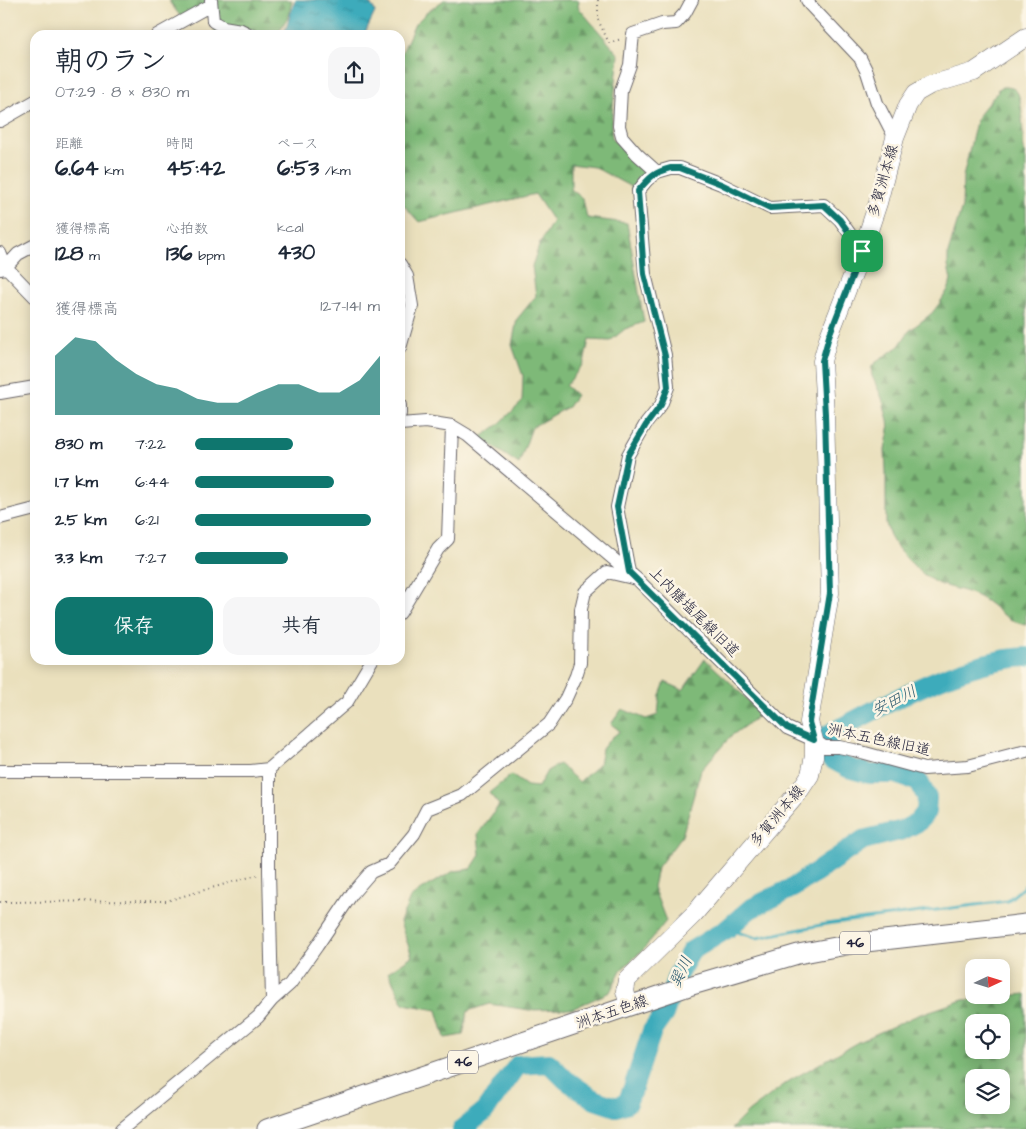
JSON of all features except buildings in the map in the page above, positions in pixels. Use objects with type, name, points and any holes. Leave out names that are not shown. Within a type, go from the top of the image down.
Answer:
[{"type":"main road","name":"多賀洲本線","points":[[629,1006],[626,991],[627,980],[694,914],[800,790],[810,775],[819,744],[809,722],[830,593],[822,361],[829,336],[862,251],[878,203],[895,138],[908,104],[916,93],[930,85],[974,72],[1026,36]]},
{"type":"main road","name":"洲本五色線","points":[[267,1129],[689,986],[798,954],[858,943],[1026,924]]},
{"type":"street","points":[[657,172],[622,138],[619,126],[621,90],[630,65],[633,34],[662,24],[676,23],[685,13],[692,0]]},
{"type":"street","points":[[807,0],[860,58],[867,72],[876,103],[895,138]]},
{"type":"street","points":[[165,30],[211,3],[213,21],[223,27],[241,30]]},
{"type":"street","points":[[0,120],[30,104]]},
{"type":"street","points":[[122,1129],[258,1017],[272,1000],[290,984],[352,894],[371,872],[389,864],[414,834],[427,809],[462,796],[549,724],[566,698],[580,662],[581,609],[586,592],[607,572],[633,575],[617,507],[628,455],[646,425],[661,405],[668,387],[665,356],[644,274],[638,191],[647,180],[657,172],[671,168],[680,168],[721,184],[770,208],[824,205],[840,220],[862,251]]},
{"type":"street","points":[[3,268],[18,254],[30,247]]},
{"type":"street","points":[[0,253],[3,268],[30,292]]},
{"type":"street","points":[[405,273],[412,306],[405,330]]},
{"type":"street","points":[[0,393],[30,388]]},
{"type":"street","name":"上内膳塩尾線旧道","points":[[405,424],[426,422],[452,426],[467,435],[633,575],[787,728],[819,744]]},
{"type":"street","points":[[405,604],[438,548],[448,540],[452,426]]},
{"type":"street","points":[[0,518],[30,510]]},
{"type":"street","points":[[0,771],[252,771],[268,769],[347,702],[369,665]]},
{"type":"street","name":"洲本五色線旧道","points":[[819,744],[839,747],[924,769],[968,766],[1026,751]]},
{"type":"street","points":[[268,769],[272,1000]]},
{"type":"path","points":[[598,0],[598,20],[609,43],[633,34]]},
{"type":"path","points":[[0,902],[166,901],[269,871]]},
{"type":"green space","points":[[170,0],[292,0],[289,15],[280,30],[215,30],[210,16],[181,17],[170,3]]},
{"type":"green space","points":[[444,0],[579,0],[578,7],[619,55],[611,124],[612,139],[646,170],[633,188],[594,167],[571,164],[571,189],[583,199],[587,218],[627,223],[644,322],[625,329],[610,341],[589,340],[584,363],[566,386],[576,395],[568,407],[532,427],[519,464],[480,438],[498,425],[522,402],[523,376],[512,345],[517,319],[536,296],[532,266],[540,243],[553,221],[535,194],[419,222],[405,207],[405,46],[415,24]]},
{"type":"green space","points":[[1002,87],[1013,88],[1018,93],[1026,160],[1026,625],[1007,617],[976,595],[931,580],[911,563],[891,538],[886,523],[885,450],[889,430],[888,420],[882,398],[872,376],[871,368],[899,346],[909,331],[932,313],[949,288],[951,280],[948,253],[962,207],[963,177],[976,122],[979,114],[999,90],[997,90]]},
{"type":"green space","points":[[705,659],[761,714],[731,736],[701,770],[682,836],[657,868],[653,887],[666,921],[643,950],[621,970],[610,992],[572,1009],[529,1010],[489,1004],[468,1011],[463,1035],[445,1038],[437,1010],[404,1004],[388,972],[412,956],[400,922],[410,898],[454,871],[471,869],[480,855],[478,834],[499,805],[489,793],[511,775],[527,786],[538,787],[547,771],[559,764],[579,782],[599,764],[602,749],[620,731],[611,724],[622,709],[646,719],[658,715],[660,695],[665,682],[683,690]]},
{"type":"green space","points":[[1026,994],[1026,1129],[731,1129],[748,1112],[789,1081],[858,1042],[918,1015],[963,1000],[965,1000],[965,1004],[1010,1004],[1010,996]]},
{"type":"water","points":[[295,0],[365,0],[373,7],[375,12],[366,30],[285,30]]},
{"type":"waterway","name":"巽川","points":[[462,1129],[484,1112],[518,1065],[549,1063],[566,1080],[595,1100],[616,1107],[627,1103],[652,1031],[664,1014],[677,976],[691,951],[727,929],[750,909],[794,887],[863,840],[903,830],[918,822],[926,812],[927,798],[919,782],[895,774],[870,774],[848,768],[830,758],[827,735],[898,698],[949,675],[1000,660],[1026,657]]},
{"type":"waterway","points":[[727,929],[757,938],[826,924],[1007,901],[1026,885]]},
{"type":"route","points":[[671,168],[680,168],[721,184],[770,208],[824,205],[840,220],[862,251],[829,336],[822,361],[830,593],[809,722],[814,740],[787,728],[629,572],[617,507],[628,455],[646,425],[661,405],[668,387],[665,356],[644,274],[638,191],[657,172],[671,168]]},
{"type":"water label","name":"安田川","points":[[894,701]]}]
